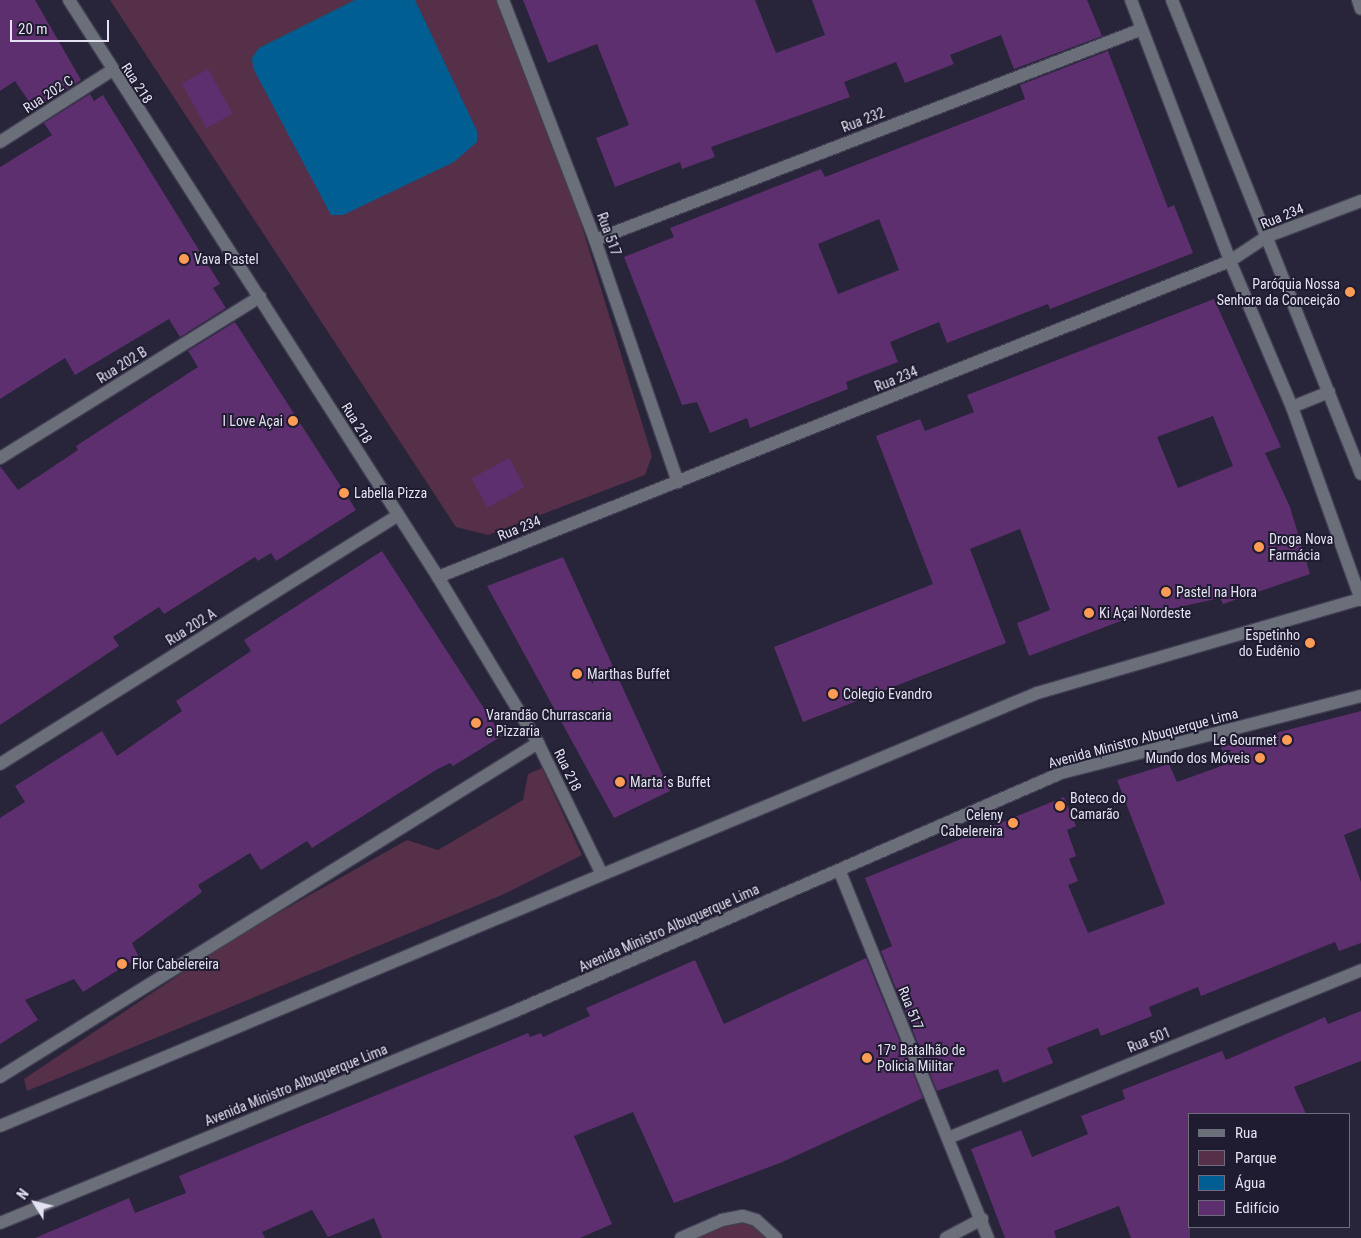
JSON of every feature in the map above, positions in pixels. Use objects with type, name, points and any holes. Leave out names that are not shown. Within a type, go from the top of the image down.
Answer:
[{"type":"street","name":"Rua 218","points":[[69,0],[111,71],[260,297],[438,577],[538,743],[601,872]]},
{"type":"street","name":"Rua 517","points":[[503,0],[595,240],[678,482]]},
{"type":"street","points":[[0,1126],[601,872],[1037,694],[1361,599],[1292,407],[1230,261],[1131,0]]},
{"type":"street","points":[[1172,0],[1361,474]]},
{"type":"street","points":[[1358,0],[1361,9]]},
{"type":"street","name":"Rua 232","points":[[595,240],[1142,29]]},
{"type":"street","name":"Rua 202 C","points":[[0,142],[111,71]]},
{"type":"street","name":"Rua 234","points":[[438,577],[1230,261],[1266,237],[1361,201]]},
{"type":"street","name":"Rua 202 B","points":[[0,458],[260,297]]},
{"type":"street","points":[[1292,407],[1329,392]]},
{"type":"street","name":"Rua 202 A","points":[[0,764],[398,515]]},
{"type":"street","name":"Avenida Ministro Albuquerque Lima","points":[[0,1223],[513,1012],[807,882],[840,872],[1061,774],[1361,696]]},
{"type":"street","points":[[0,1077],[538,743]]},
{"type":"street","name":"Rua 517","points":[[840,872],[982,1219],[988,1238]]},
{"type":"street","name":"Rua 501","points":[[948,1138],[1361,970]]},
{"type":"street","points":[[681,1238],[722,1220],[743,1216],[756,1220],[776,1238]]},
{"type":"street","points":[[946,1238],[982,1219]]},
{"type":"green space","points":[[110,0],[496,0],[570,187],[652,456],[645,475],[488,535],[456,527]]},
{"type":"green space","points":[[542,768],[582,855],[502,895],[27,1091],[24,1079],[234,938],[407,840],[438,850],[523,800],[528,774]]},
{"type":"green space","points":[[746,1218],[771,1238],[681,1238]]},
{"type":"water","points":[[355,0],[415,0],[477,131],[477,142],[454,162],[343,215],[331,215],[253,68],[252,58],[259,48]]},
{"type":"building","points":[[0,0],[35,0],[81,80],[35,110],[15,81],[0,91]]},
{"type":"building","points":[[523,0],[755,0],[776,53],[825,35],[812,0],[1087,0],[1102,36],[1014,69],[1001,35],[950,55],[954,64],[905,83],[896,62],[844,82],[850,97],[711,147],[715,157],[682,169],[680,162],[615,187],[596,138],[629,125],[597,44],[548,63]]},
{"type":"building","points":[[1108,51],[1168,208],[1174,205],[1193,253],[1050,309],[1048,304],[947,343],[939,322],[890,342],[898,362],[846,382],[848,389],[750,428],[747,418],[710,433],[697,402],[682,405],[624,257],[674,237],[670,228],[821,169],[825,177],[1025,99],[1020,85]],"holes":[[[879,219],[899,270],[838,294],[818,244]]]},
{"type":"building","points":[[208,69],[233,114],[206,128],[182,84]]},
{"type":"building","points":[[90,94],[94,101],[103,95],[220,284],[213,288],[226,308],[180,337],[169,319],[75,375],[65,358],[0,399],[0,167],[52,135],[44,123]]},
{"type":"building","points":[[1214,299],[1281,447],[1265,453],[1290,507],[1310,574],[1223,604],[1220,598],[1126,619],[1029,656],[1017,623],[1050,610],[1020,529],[970,549],[1006,643],[803,722],[774,647],[933,584],[876,436],[920,419],[925,431],[974,412],[967,395]],"holes":[[[1213,416],[1233,466],[1178,488],[1157,437]]]},
{"type":"building","points":[[235,322],[356,510],[276,561],[271,553],[258,561],[255,557],[164,614],[159,607],[113,637],[119,646],[0,725],[0,466],[18,490],[78,450],[76,446],[198,367],[188,351]]},
{"type":"building","points":[[509,458],[525,487],[487,508],[471,479]]},
{"type":"building","points":[[382,551],[502,736],[453,766],[450,763],[436,770],[312,848],[307,841],[261,870],[250,853],[198,885],[202,892],[132,943],[139,957],[83,992],[74,979],[25,1000],[38,1020],[0,1044],[0,818],[25,802],[15,786],[102,731],[117,756],[182,711],[176,701],[251,651],[244,640]]},
{"type":"building","name":"Marthas Buffet","points":[[563,557],[670,791],[614,818],[487,586]]},
{"type":"building","points":[[1361,711],[1361,828],[1344,835],[1361,882],[1361,943],[1339,951],[1335,942],[1201,996],[1198,987],[1149,1007],[1152,1016],[1101,1036],[1098,1028],[1047,1048],[1053,1063],[1003,1083],[998,1069],[937,1091],[881,951],[892,946],[865,878],[1064,797],[1076,826],[1067,830],[1076,856],[1069,859],[1078,881],[1068,885],[1088,933],[1165,904],[1117,780],[1169,764],[1177,782],[1227,764],[1221,747]]},
{"type":"building","points":[[866,958],[923,1098],[780,1163],[674,1203],[633,1112],[574,1136],[612,1224],[580,1238],[382,1238],[374,1218],[328,1237],[312,1210],[262,1232],[265,1238],[35,1238],[129,1198],[135,1213],[186,1193],[179,1176],[528,1033],[530,1037],[541,1033],[543,1037],[590,1016],[586,1008],[695,960],[724,1024]]},
{"type":"building","points":[[1361,1011],[1361,1061],[1294,1087],[1306,1113],[1188,1113],[1188,1228],[1190,1228],[1190,1238],[1131,1238],[1119,1206],[1054,1231],[1056,1238],[1005,1238],[971,1149],[1021,1130],[1032,1157],[1088,1134],[1081,1116],[1125,1099],[1122,1090],[1222,1051],[1226,1060],[1325,1017],[1328,1024]]},
{"type":"place","name":"Vava Pastel","points":[[184,259]]},
{"type":"place","name":"Paróquia Nossa Senhora da Conceição","points":[[1350,292]]},
{"type":"place","name":"I Love Açai","points":[[293,421]]},
{"type":"place","name":"Labella Pizza","points":[[344,493]]},
{"type":"place","name":"Droga Nova Farmácia","points":[[1259,547]]},
{"type":"place","name":"Pastel na Hora","points":[[1166,592]]},
{"type":"place","name":"Ki Açai Nordeste","points":[[1089,613]]},
{"type":"place","name":"Espetinho do Eudênio","points":[[1310,643]]},
{"type":"place","name":"Marthas Buffet","points":[[577,674]]},
{"type":"place","name":"Colegio Evandro","points":[[833,694]]},
{"type":"place","name":"Varandão Churrascaria e Pizzaria","points":[[476,723]]},
{"type":"place","name":"Le Gourmet","points":[[1287,740]]},
{"type":"place","name":"Mundo dos Móveis","points":[[1260,758]]},
{"type":"place","name":"Marta´s Buffet","points":[[620,782]]},
{"type":"place","name":"Boteco do Camarão","points":[[1060,806]]},
{"type":"place","name":"Celeny Cabelereira","points":[[1013,823]]},
{"type":"place","name":"Flor Cabelereira","points":[[122,964]]},
{"type":"place","name":"17º Batalhão de Policia Militar","points":[[867,1058]]}]
